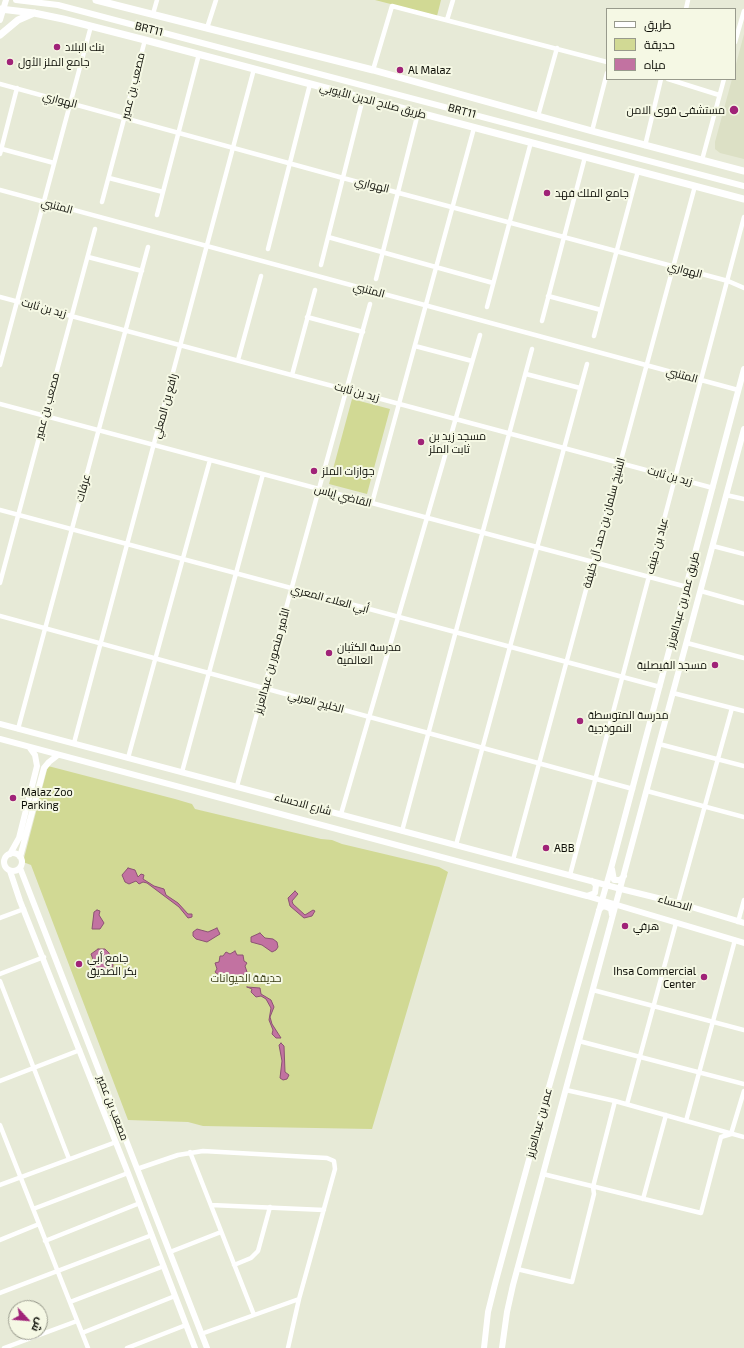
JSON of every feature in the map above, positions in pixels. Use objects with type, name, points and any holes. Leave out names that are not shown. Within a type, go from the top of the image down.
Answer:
[{"type":"main road","points":[[0,20],[2,9],[6,0]]},
{"type":"main road","name":"BRT11","points":[[16,0],[58,5],[744,186]]},
{"type":"main road","points":[[98,0],[373,70],[645,146],[744,171]]},
{"type":"main road","name":"طريق صلاح الدين الأيوبي","points":[[2,9],[34,13],[91,26],[744,199]]},
{"type":"main road","points":[[0,35],[18,20],[34,13]]},
{"type":"main road","name":"طريق عمر بن عبدالعزيز","points":[[601,900],[633,789],[714,488],[744,369]]},
{"type":"main road","name":"طريق عمر بن عبدالعزيز","points":[[617,904],[726,495],[742,447],[744,429]]},
{"type":"main road","name":"شارع الاحساء","points":[[0,724],[606,885]]},
{"type":"main road","name":"شارع الاحساء","points":[[0,739],[617,904]]},
{"type":"main road","points":[[5,855],[19,838],[38,766],[35,754],[26,746]]},
{"type":"main road","points":[[38,766],[44,768],[48,762],[58,755]]},
{"type":"main road","name":"مصعب بن عمير","points":[[44,768],[20,857],[22,862],[20,868],[207,1348]]},
{"type":"main road","points":[[5,855],[17,854],[20,857]]},
{"type":"main road","name":"مصعب بن عمير","points":[[5,855],[4,862],[9,870],[44,957],[195,1348]]},
{"type":"main road","points":[[612,865],[614,880],[620,880],[625,874]]},
{"type":"main road","points":[[0,868],[15,871],[20,868]]},
{"type":"main road","points":[[586,896],[595,893],[596,885],[592,881]]},
{"type":"main road","name":"الاحساء","points":[[606,885],[678,903],[741,923]]},
{"type":"main road","points":[[627,908],[623,904],[622,898],[625,894],[633,892]]},
{"type":"main road","name":"عمر بن عبدالعزيز","points":[[484,1348],[488,1312],[495,1284],[601,900]]},
{"type":"main road","name":"الاحساء","points":[[617,904],[744,943]]},
{"type":"main road","name":"عمر بن عبدالعزيز","points":[[502,1348],[506,1312],[517,1269],[617,904]]},
{"type":"main road","points":[[598,912],[603,906],[609,908],[612,913],[612,921]]},
{"type":"main road","points":[[152,1235],[162,1231]]},
{"type":"street","points":[[153,14],[157,0]]},
{"type":"street","points":[[207,28],[216,0]]},
{"type":"street","points":[[448,20],[452,0]]},
{"type":"street","points":[[373,70],[392,6],[606,62]]},
{"type":"street","points":[[736,39],[744,11]]},
{"type":"street","points":[[0,365],[91,26]]},
{"type":"street","name":"مصعب بن عمير","points":[[102,202],[126,118],[145,40]]},
{"type":"street","points":[[538,116],[557,48]]},
{"type":"street","points":[[157,215],[199,54]]},
{"type":"street","name":"رافع بن المعلي","points":[[74,743],[254,69]]},
{"type":"street","points":[[592,131],[606,77]]},
{"type":"street","points":[[645,146],[661,80]]},
{"type":"street","points":[[671,80],[720,95]]},
{"type":"street","points":[[702,160],[724,80]]},
{"type":"street","name":"الهواري","points":[[0,84],[728,281],[744,288]]},
{"type":"street","points":[[268,249],[310,84]]},
{"type":"street","points":[[0,154],[18,88]]},
{"type":"street","points":[[321,265],[363,98]]},
{"type":"street","points":[[376,279],[418,113]]},
{"type":"street","points":[[372,503],[474,128]]},
{"type":"street","points":[[487,307],[531,142]]},
{"type":"street","points":[[2,149],[54,163]]},
{"type":"street","points":[[542,321],[584,157]]},
{"type":"street","points":[[594,336],[638,170]]},
{"type":"street","points":[[109,178],[163,192]]},
{"type":"street","name":"الشيخ سلمان بن حمد آل خليفة","points":[[513,860],[694,186]]},
{"type":"street","name":"المتنبي","points":[[0,190],[738,390]]},
{"type":"street","name":"عباد بن حنيف","points":[[570,875],[744,217]]},
{"type":"street","name":"مصعب بن عمير","points":[[0,583],[95,230]]},
{"type":"street","points":[[328,237],[493,283]]},
{"type":"street","name":"عرفات","points":[[18,728],[148,247]]},
{"type":"street","points":[[88,257],[142,271]]},
{"type":"street","points":[[238,360],[261,276]]},
{"type":"street","points":[[292,375],[314,290]]},
{"type":"street","points":[[548,296],[601,310]]},
{"type":"street","name":"زيد بن ثابت","points":[[0,297],[714,488]]},
{"type":"street","name":"الأمير منصور بن عبدالعزيز","points":[[237,786],[370,304]]},
{"type":"street","points":[[307,317],[363,332]]},
{"type":"street","points":[[341,814],[480,335]]},
{"type":"street","points":[[415,346],[472,362]]},
{"type":"street","points":[[402,831],[532,349]]},
{"type":"street","points":[[456,845],[587,364]]},
{"type":"street","points":[[526,374],[580,388]]},
{"type":"street","name":"القاضي إياس","points":[[0,404],[687,587]]},
{"type":"street","points":[[128,758],[210,460]]},
{"type":"street","points":[[182,772],[263,474]]},
{"type":"street","points":[[726,495],[744,499]]},
{"type":"street","name":"أبي العلاء المعري","points":[[0,510],[660,687]]},
{"type":"street","points":[[713,546],[744,554]]},
{"type":"street","points":[[701,591],[744,603]]},
{"type":"street","name":"الخليج العربي","points":[[0,616],[633,789]]},
{"type":"street","points":[[687,643],[744,658]]},
{"type":"street","points":[[673,693],[744,711]]},
{"type":"street","points":[[678,903],[732,708]]},
{"type":"street","points":[[659,744],[744,766]]},
{"type":"street","points":[[647,791],[744,817]]},
{"type":"street","points":[[741,923],[744,900]]},
{"type":"street","points":[[0,918],[24,909]]},
{"type":"street","points":[[627,1104],[676,923]]},
{"type":"street","points":[[686,1121],[734,940]]},
{"type":"street","points":[[0,974],[44,957]]},
{"type":"street","points":[[0,982],[69,1159]]},
{"type":"street","points":[[593,990],[744,1030]]},
{"type":"street","points":[[579,1041],[699,1071],[744,1084]]},
{"type":"street","points":[[0,1081],[80,1050]]},
{"type":"street","points":[[566,1090],[627,1104],[744,1137]]},
{"type":"street","points":[[731,1134],[744,1091]]},
{"type":"street","points":[[517,1269],[572,1282],[594,1194],[593,1186],[614,1101]]},
{"type":"street","points":[[643,1199],[666,1115]]},
{"type":"street","points":[[0,1125],[88,1348]]},
{"type":"street","points":[[544,1174],[701,1213],[722,1137],[731,1134]]},
{"type":"street","points":[[0,1185],[116,1142]]},
{"type":"street","points":[[137,1169],[172,1156],[190,1152],[209,1151],[330,1158],[334,1161],[335,1166],[299,1299],[288,1348]]},
{"type":"street","points":[[190,1152],[254,1315]]},
{"type":"street","points":[[33,1209],[128,1173]]},
{"type":"street","points":[[46,1241],[140,1203]]},
{"type":"street","points":[[210,1205],[324,1210]]},
{"type":"street","points":[[234,1265],[251,1258],[258,1250],[270,1207]]},
{"type":"street","points":[[0,1240],[39,1224]]},
{"type":"street","points":[[170,1252],[221,1232]]},
{"type":"street","points":[[0,1293],[58,1273],[152,1235]]},
{"type":"street","points":[[70,1302],[164,1266]]},
{"type":"street","points":[[82,1333],[175,1296]]},
{"type":"street","points":[[202,1334],[299,1299]]},
{"type":"street","points":[[4,1348],[77,1321]]},
{"type":"street","points":[[127,1348],[186,1325]]},
{"type":"shaded area","name":"مستشفى قوى الامن","points":[[744,34],[744,159],[720,153],[715,149],[715,142],[732,80],[736,80],[736,64]]},
{"type":"green space","points":[[375,0],[441,0],[437,16]]},
{"type":"green space","points":[[352,399],[390,409],[367,494],[329,484]]},
{"type":"green space","name":"حديقة الحيوانات","points":[[48,766],[175,799],[192,804],[195,809],[321,839],[332,840],[342,844],[439,867],[448,872],[372,1129],[203,1126],[188,1122],[128,1120],[31,865],[23,862]]},
{"type":"water","points":[[128,868],[135,870],[138,877],[141,874],[144,875],[143,879],[154,886],[164,889],[166,895],[178,903],[188,914],[192,914],[192,917],[188,918],[179,907],[147,883],[143,882],[139,884],[136,881],[129,884],[125,882],[122,875]]},
{"type":"water","points":[[295,891],[298,894],[292,901],[293,904],[305,915],[313,910],[315,911],[312,916],[304,918],[290,906],[288,898]]},
{"type":"water","points":[[97,910],[100,911],[99,915],[104,923],[100,929],[92,929],[94,912]]},
{"type":"water","points":[[217,928],[220,934],[207,942],[196,939],[193,936],[193,932],[197,929],[208,932]]},
{"type":"water","points":[[260,933],[265,938],[273,939],[277,942],[278,947],[276,950],[272,952],[262,945],[251,942],[251,937]]},
{"type":"water","points":[[98,949],[105,949],[109,953],[113,965],[112,971],[99,976],[91,954]]},
{"type":"water","points":[[235,951],[237,955],[243,955],[244,961],[247,963],[245,966],[247,972],[244,974],[242,979],[237,980],[235,983],[227,983],[223,979],[219,979],[220,976],[215,972],[217,969],[215,963],[219,962],[220,956],[223,956],[226,952],[230,954]]},
{"type":"water","points":[[247,987],[260,988],[261,994],[271,1000],[274,1007],[270,1017],[272,1024],[281,1038],[276,1038],[272,1034],[273,1030],[269,1020],[271,1008],[266,999],[261,996],[256,997],[251,992],[252,989]]},
{"type":"water","points":[[281,1043],[284,1046],[285,1072],[289,1075],[287,1079],[283,1080],[280,1078],[282,1061],[279,1045]]},
{"type":"place","name":"بنك البلاد","points":[[57,47]]},
{"type":"place","name":"جامع الملز الأول","points":[[10,62]]},
{"type":"place","name":"Al Malaz","points":[[400,70]]},
{"type":"place","name":"مستشفى قوى الامن","points":[[734,110]]},
{"type":"place","name":"جامع الملك فهد","points":[[547,193]]},
{"type":"place","name":"مسجد زيد بن ثابت الملز","points":[[421,442]]},
{"type":"place","name":"جوازات الملز","points":[[314,471]]},
{"type":"place","name":"مدرسة الكثبان العالمية","points":[[329,653]]},
{"type":"place","name":"مسجد الفيصلية","points":[[715,665]]},
{"type":"place","name":"مدرسة المتوسطة النموذجية","points":[[580,721]]},
{"type":"place","name":"Malaz Zoo Parking","points":[[13,798]]},
{"type":"place","name":"ABB","points":[[546,848]]},
{"type":"place","name":"هرفي","points":[[625,926]]},
{"type":"place","name":"جامع أبي بكر الصديق","points":[[79,964]]},
{"type":"place","name":"Ihsa Commercial Center","points":[[704,977]]}]
